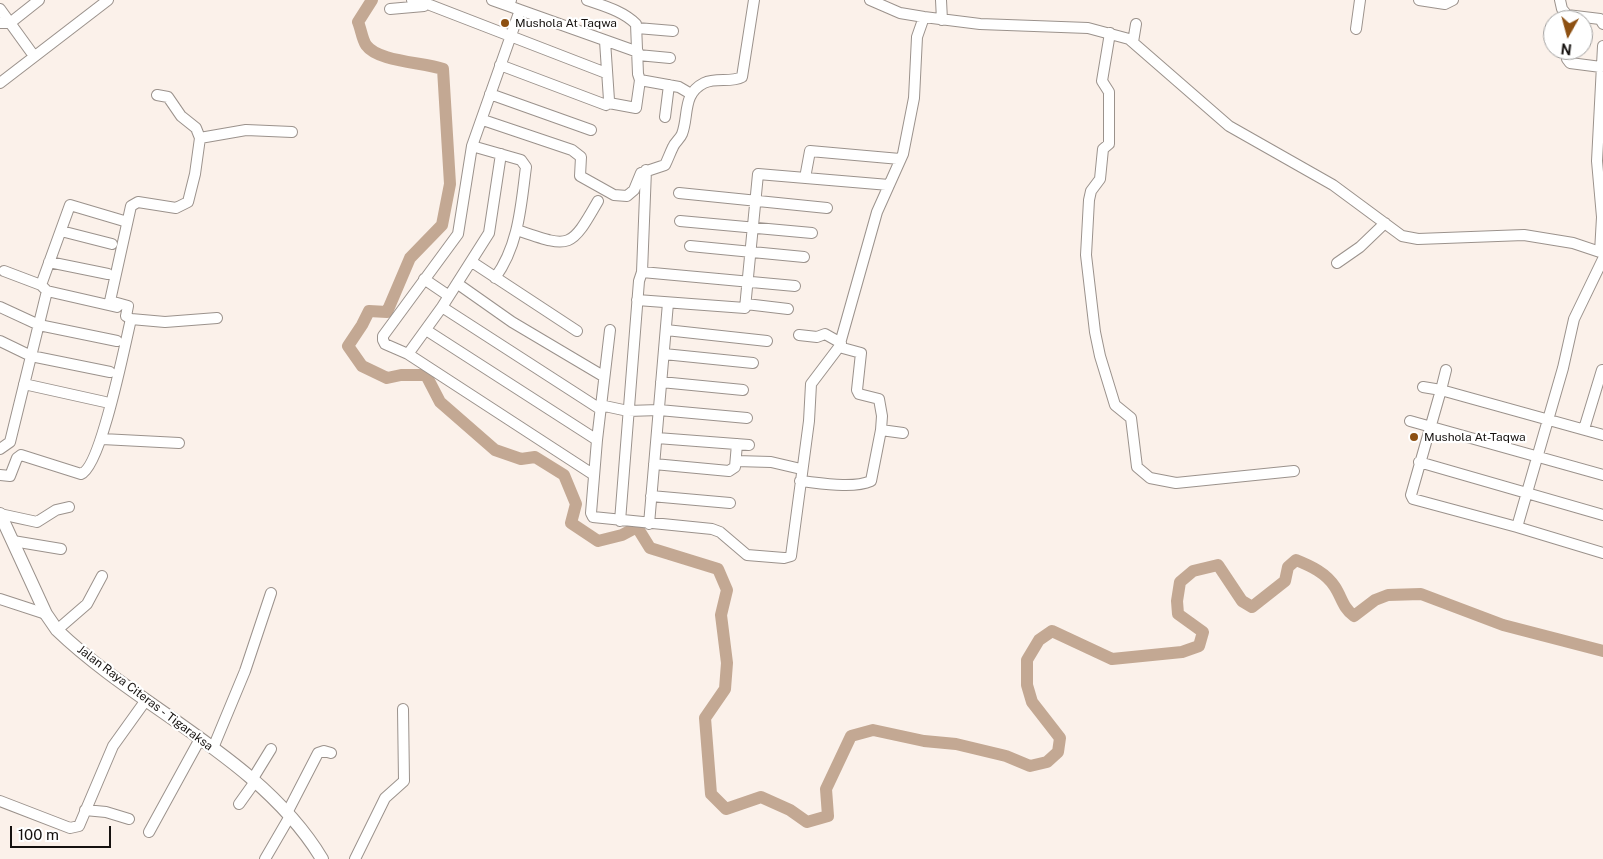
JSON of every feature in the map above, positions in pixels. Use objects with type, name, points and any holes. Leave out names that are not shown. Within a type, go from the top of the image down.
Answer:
[{"type":"main road","name":"Jalan Raya Citeras - Tigaraksa","points":[[0,514],[46,614],[57,630],[146,700],[213,748],[253,781],[288,815],[322,859]]},
{"type":"street","points":[[5,23],[27,3],[39,0]]},
{"type":"street","points":[[0,83],[102,0]]},
{"type":"street","points":[[0,78],[108,0]]},
{"type":"street","points":[[412,0],[430,5],[606,73]]},
{"type":"street","points":[[492,0],[510,3],[520,10],[638,53],[670,58]]},
{"type":"street","points":[[500,65],[603,104],[609,103],[636,108],[640,80],[638,74],[637,28],[630,18],[614,4],[587,0]]},
{"type":"street","points":[[483,120],[578,153],[581,157],[580,176],[614,195],[627,196],[631,194],[639,176],[646,170],[660,167],[667,161],[674,145],[682,134],[686,104],[691,94],[702,83],[710,80],[742,77],[754,0]]},
{"type":"street","points":[[870,0],[900,13],[924,18],[980,24],[1088,28],[1110,33],[1133,42],[1229,126],[1333,185],[1402,236],[1410,238],[1524,235],[1573,243],[1602,255]]},
{"type":"street","points":[[941,0],[942,20]]},
{"type":"street","points":[[1356,30],[1360,0]]},
{"type":"street","points":[[1419,0],[1445,4],[1453,0]]},
{"type":"street","points":[[390,9],[430,5]]},
{"type":"street","points":[[0,9],[5,23],[33,55]]},
{"type":"street","points":[[520,10],[490,94],[483,120],[472,146],[458,234],[383,336],[385,344],[408,354],[594,475]]},
{"type":"street","points":[[610,330],[596,440],[592,515],[595,518],[620,521],[712,529],[720,532],[748,555],[789,558],[792,554],[811,384],[840,345],[878,212],[900,159],[914,98],[917,38],[924,18]]},
{"type":"street","points":[[1133,42],[1136,24]]},
{"type":"street","points":[[637,28],[673,31]]},
{"type":"street","points":[[1110,33],[1102,81],[1110,92],[1109,144],[1103,149],[1100,179],[1092,191],[1089,200],[1086,255],[1094,332],[1115,406],[1130,418],[1137,467],[1150,478],[1176,483],[1294,472]]},
{"type":"street","points":[[605,41],[609,103]]},
{"type":"street","points":[[1517,527],[1563,368],[1574,319],[1602,255],[1602,217],[1597,161],[1603,46]]},
{"type":"street","points":[[1567,60],[1570,63],[1601,67]]},
{"type":"street","points":[[640,80],[679,87],[691,94]]},
{"type":"street","points":[[665,116],[669,85]]},
{"type":"street","points":[[157,94],[168,97],[181,116],[196,128],[200,138],[195,174],[188,202],[176,208],[138,202],[132,206],[110,300],[128,306],[126,316],[131,319],[165,322],[217,318]]},
{"type":"street","points":[[490,94],[591,130]]},
{"type":"street","points":[[200,138],[246,130],[292,132]]},
{"type":"street","points":[[472,146],[520,160],[526,167],[517,230],[510,253],[496,278]]},
{"type":"street","points":[[805,178],[810,151],[900,159]]},
{"type":"street","points":[[408,354],[450,296],[489,233],[501,154]]},
{"type":"street","points":[[620,521],[637,300],[642,272],[646,170]]},
{"type":"street","points":[[637,300],[745,308],[758,174],[889,185]]},
{"type":"street","points":[[679,193],[827,208]]},
{"type":"street","points":[[517,230],[554,242],[571,240],[580,232],[598,201]]},
{"type":"street","points":[[0,449],[10,442],[39,324],[49,262],[70,205],[124,220]]},
{"type":"street","points":[[680,221],[812,233]]},
{"type":"street","points":[[1337,263],[1360,247],[1385,223]]},
{"type":"street","points":[[60,231],[112,244]]},
{"type":"street","points":[[690,246],[804,257]]},
{"type":"street","points":[[49,262],[108,274]]},
{"type":"street","points":[[472,262],[577,331]]},
{"type":"street","points":[[4,271],[44,288],[120,307]]},
{"type":"street","points":[[642,272],[795,286]]},
{"type":"street","points":[[424,278],[450,296]]},
{"type":"street","points":[[458,284],[512,322],[603,376]]},
{"type":"street","points":[[649,524],[668,303]]},
{"type":"street","points":[[746,304],[788,309]]},
{"type":"street","points":[[0,307],[39,324],[117,341]]},
{"type":"street","points":[[442,307],[600,407],[628,411],[659,410],[747,418]]},
{"type":"street","points":[[0,475],[10,476],[17,458],[21,455],[84,474],[102,440],[131,319]]},
{"type":"street","points":[[426,330],[596,440]]},
{"type":"street","points":[[666,330],[767,340]]},
{"type":"street","points":[[799,334],[817,337],[825,334],[840,345],[861,353],[857,390],[859,394],[879,399],[882,416],[871,481],[830,484],[800,482]]},
{"type":"street","points":[[0,341],[31,356],[110,372]]},
{"type":"street","points":[[664,354],[753,363]]},
{"type":"street","points":[[1446,370],[1419,462],[1411,498],[1603,553]]},
{"type":"street","points":[[1584,429],[1602,370]]},
{"type":"street","points":[[661,382],[743,390]]},
{"type":"street","points":[[24,384],[105,402]]},
{"type":"street","points":[[1423,387],[1441,390],[1603,435]]},
{"type":"street","points":[[1410,421],[1603,475]]},
{"type":"street","points":[[881,430],[903,433]]},
{"type":"street","points":[[656,438],[749,445]]},
{"type":"street","points":[[102,440],[179,443]]},
{"type":"street","points":[[654,464],[729,471],[735,467],[737,444]]},
{"type":"street","points":[[736,461],[770,462],[801,469]]},
{"type":"street","points":[[1419,462],[1603,515]]},
{"type":"street","points":[[651,496],[730,503]]},
{"type":"street","points":[[0,514],[37,522],[56,510],[69,507]]},
{"type":"street","points":[[13,542],[61,549]]},
{"type":"street","points":[[57,630],[87,604],[102,576]]},
{"type":"street","points":[[213,748],[245,671],[271,593]]},
{"type":"street","points":[[0,599],[46,614]]},
{"type":"street","points":[[0,801],[73,828],[78,826],[113,746],[146,700]]},
{"type":"street","points":[[355,859],[385,798],[404,781],[403,710]]},
{"type":"street","points":[[150,832],[200,739]]},
{"type":"street","points":[[239,804],[271,749]]},
{"type":"street","points":[[265,859],[318,753],[324,750],[331,753]]},
{"type":"street","points":[[85,810],[106,812],[129,820]]},
{"type":"waterway","points":[[372,0],[358,22],[363,40],[372,51],[390,58],[443,69],[450,184],[442,225],[410,258],[387,312],[369,311],[348,346],[362,366],[387,378],[401,375],[426,375],[440,402],[495,450],[521,459],[535,457],[564,475],[576,504],[571,523],[598,541],[622,535],[637,527],[650,548],[718,569],[727,590],[721,615],[727,663],[725,689],[705,718],[711,794],[726,809],[761,797],[790,810],[807,822],[828,816],[826,789],[851,736],[873,730],[924,741],[956,744],[1006,756],[1030,766],[1047,762],[1058,752],[1060,738],[1032,702],[1027,685],[1027,660],[1039,640],[1052,631],[1112,659],[1182,652],[1199,646],[1203,632],[1178,614],[1177,601],[1180,582],[1193,571],[1218,565],[1242,601],[1252,607],[1285,581],[1288,567],[1296,560],[1313,567],[1323,574],[1335,587],[1347,610],[1354,616],[1375,600],[1388,595],[1421,594],[1503,625],[1603,651]]},
{"type":"place","name":"Mushola At Taqwa","points":[[505,23]]},
{"type":"place","name":"Mushola At-Taqwa","points":[[1414,437]]}]
